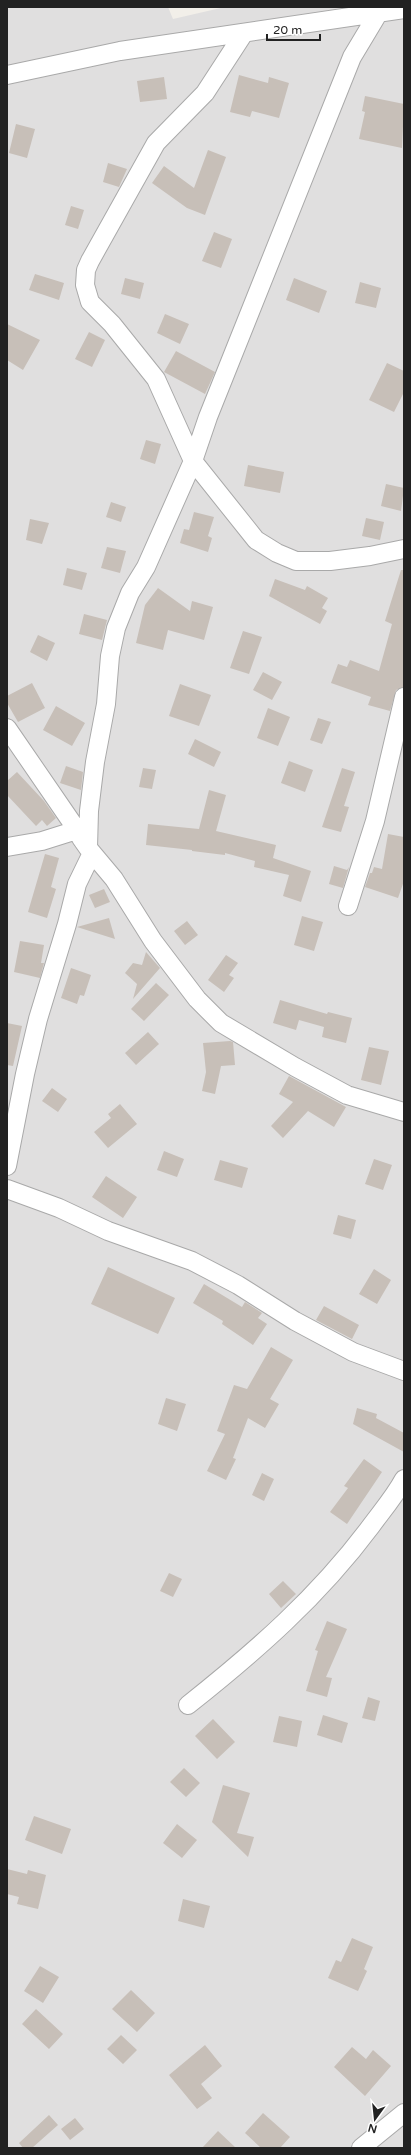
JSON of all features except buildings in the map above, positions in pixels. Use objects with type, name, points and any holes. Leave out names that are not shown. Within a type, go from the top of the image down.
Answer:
[{"type":"street","points":[[7,74],[120,51],[404,9]]},
{"type":"street","points":[[7,1166],[25,1074],[38,1019],[67,924],[77,884],[90,851],[91,797],[106,704],[110,656],[116,628],[130,593],[146,567],[193,461],[208,417],[352,57],[379,12]]},
{"type":"street","points":[[244,33],[205,93],[156,143],[86,270],[85,285],[90,302],[112,324],[156,379],[193,461],[256,540],[277,553],[296,561],[330,561],[370,556],[404,549]]},
{"type":"street","points":[[348,906],[367,848],[404,697]]},
{"type":"street","points":[[7,728],[90,851],[114,879],[153,942],[197,999],[221,1023],[295,1067],[347,1095],[404,1112]]},
{"type":"street","points":[[7,847],[42,841],[77,830]]},
{"type":"street","points":[[7,1189],[59,1208],[108,1231],[192,1261],[238,1285],[289,1318],[352,1352],[404,1371]]},
{"type":"street","points":[[188,1705],[238,1666],[306,1603],[345,1561],[404,1479]]},
{"type":"street","points":[[361,2148],[404,2113]]},
{"type":"shaded area","points":[[7,7],[168,7],[173,19],[225,7],[404,7],[404,2148],[7,2148]]}]
